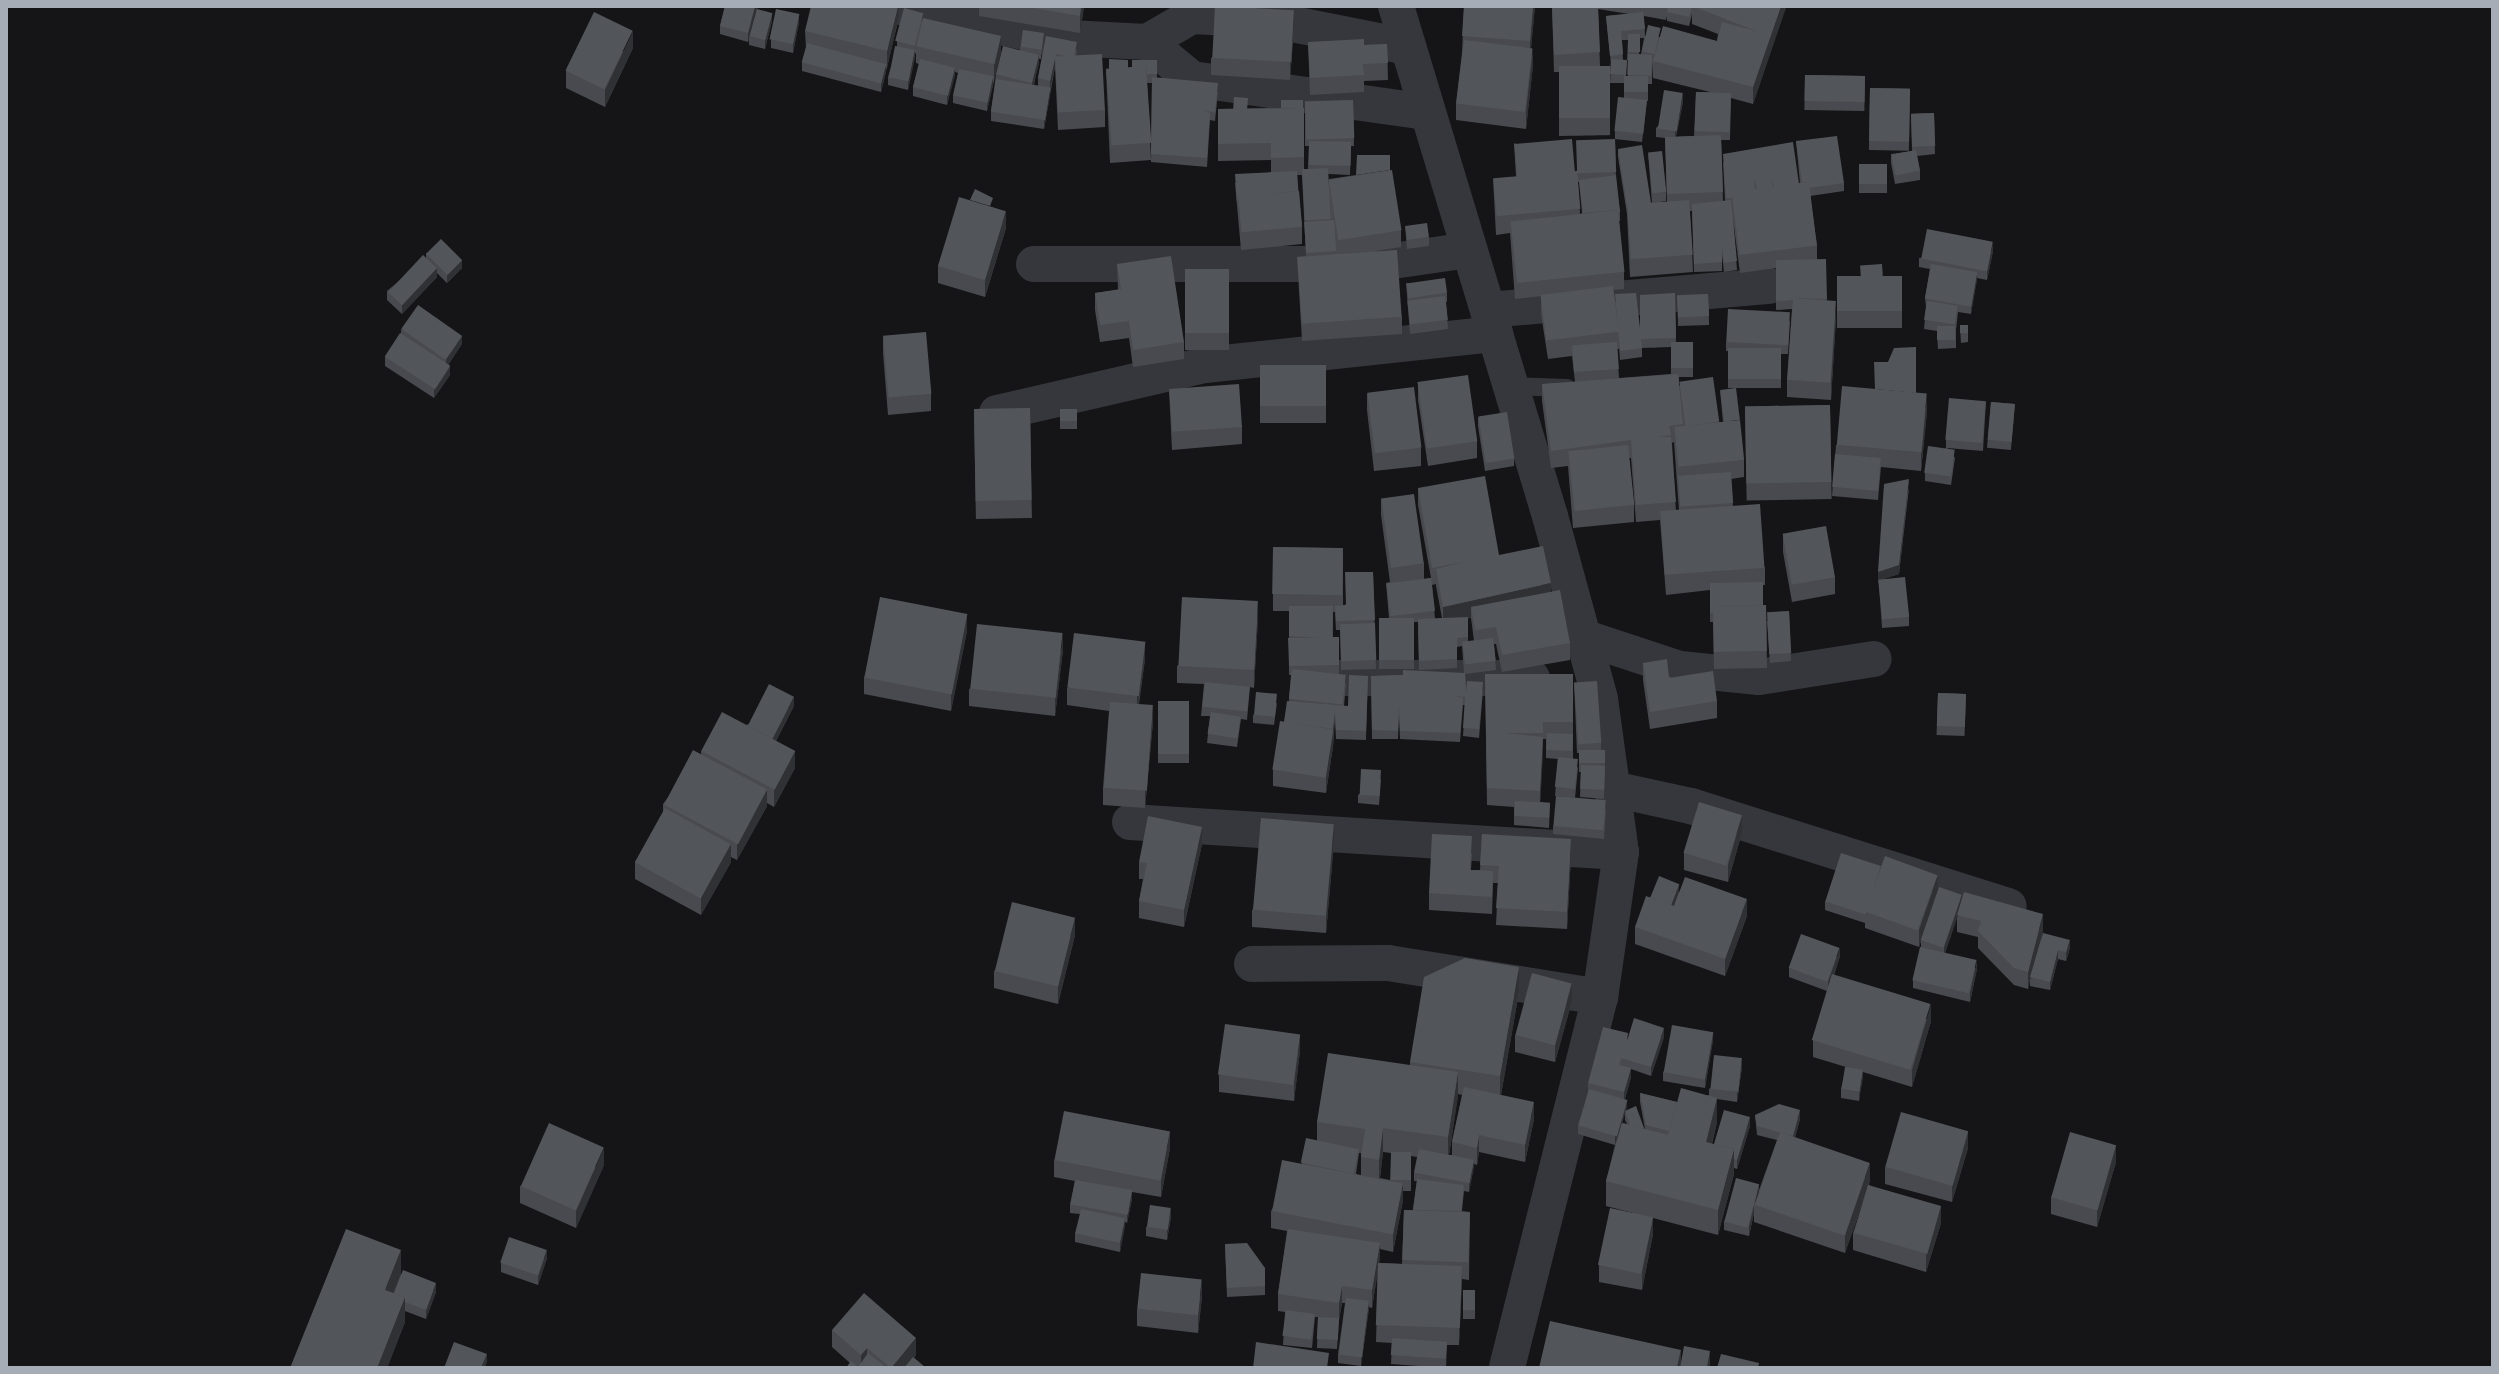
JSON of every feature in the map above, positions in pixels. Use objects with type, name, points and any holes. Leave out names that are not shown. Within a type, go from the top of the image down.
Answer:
[{"type":"street","points":[[896,6],[1049,37],[1147,42],[1192,16],[1272,20],[1408,47]]},
{"type":"street","points":[[1396,6],[1583,637],[1594,679],[1621,852],[1600,997],[1507,1368]]},
{"type":"street","points":[[1147,42],[1192,79],[1428,112]]},
{"type":"street","points":[[1034,264],[1372,264],[1469,250]]},
{"type":"street","points":[[997,413],[1205,365],[1492,322],[1770,286]]},
{"type":"street","points":[[1583,637],[1680,669],[1759,677],[1874,659]]},
{"type":"street","points":[[1329,678],[1594,679]]},
{"type":"street","points":[[1613,789],[1691,806],[2009,906]]},
{"type":"street","points":[[1130,822],[1621,852]]},
{"type":"street","points":[[1252,964],[1388,963],[1600,997]]},
{"type":"lane","points":[[1511,386],[1588,388]]},
{"type":"building","points":[[725,6],[755,6],[748,33],[720,26]]},
{"type":"building","points":[[811,6],[898,6],[887,51],[805,31]]},
{"type":"building","points":[[1021,6],[1081,6],[1080,16]]},
{"type":"building","points":[[1215,6],[1294,10],[1291,62],[1212,58]]},
{"type":"building","points":[[1464,6],[1533,6],[1530,41],[1462,36]]},
{"type":"building","points":[[1598,6],[1600,52],[1554,55],[1552,7]]},
{"type":"building","points":[[1668,6],[1692,6],[1689,17],[1667,12]]},
{"type":"building","points":[[1692,6],[1781,6],[1753,87],[1653,61],[1663,26],[1717,41],[1722,22],[1756,31]]},
{"type":"building","points":[[904,8],[923,13],[915,46],[895,41]]},
{"type":"building","points":[[757,9],[772,13],[765,40],[750,36]]},
{"type":"building","points":[[776,9],[799,14],[793,44],[770,39]]},
{"type":"building","points":[[594,12],[633,31],[604,89],[566,70]]},
{"type":"building","points":[[1643,12],[1645,29],[1621,31],[1623,54],[1610,56],[1606,16]]},
{"type":"building","points":[[923,18],[1001,36],[994,64],[916,46]]},
{"type":"building","points":[[1648,25],[1661,28],[1655,54],[1642,51]]},
{"type":"building","points":[[1023,30],[1044,33],[1041,50],[1021,47]]},
{"type":"building","points":[[1628,34],[1640,34],[1640,52],[1628,52]]},
{"type":"building","points":[[1046,36],[1077,42],[1074,56],[1056,54],[1050,81],[1038,78]]},
{"type":"building","points":[[1364,39],[1364,45],[1387,44],[1388,63],[1363,64],[1364,75],[1310,78],[1308,42]]},
{"type":"building","points":[[1464,40],[1532,48],[1525,112],[1456,104]]},
{"type":"building","points":[[807,43],[886,64],[881,84],[802,62]]},
{"type":"building","points":[[895,46],[915,50],[909,81],[889,77]]},
{"type":"building","points":[[1003,46],[1039,55],[1032,83],[996,74]]},
{"type":"building","points":[[1102,54],[1105,110],[1058,112],[1055,56]]},
{"type":"building","points":[[1628,54],[1652,55],[1651,76],[1627,75]]},
{"type":"building","points":[[920,59],[955,68],[948,96],[913,87]]},
{"type":"building","points":[[1109,59],[1128,60],[1128,68],[1109,70]]},
{"type":"building","points":[[1611,59],[1627,60],[1626,75],[1610,74]]},
{"type":"building","points":[[1132,60],[1157,60],[1157,74],[1147,74],[1146,66],[1132,68]]},
{"type":"building","points":[[1146,66],[1151,143],[1111,146],[1106,69]]},
{"type":"building","points":[[1559,66],[1610,66],[1610,118],[1559,118]]},
{"type":"building","points":[[959,69],[993,76],[988,103],[953,95]]},
{"type":"building","points":[[1805,75],[1865,76],[1865,102],[1805,101]]},
{"type":"building","points":[[1624,76],[1648,76],[1648,92],[1624,92]]},
{"type":"building","points":[[1152,77],[1218,83],[1215,112],[1205,111],[1210,113],[1207,158],[1151,154]]},
{"type":"building","points":[[996,79],[1050,88],[1045,120],[991,112]]},
{"type":"building","points":[[1870,88],[1910,89],[1909,142],[1869,141]]},
{"type":"building","points":[[1664,90],[1683,93],[1677,131],[1658,129]]},
{"type":"building","points":[[1696,92],[1731,93],[1730,132],[1695,131]]},
{"type":"building","points":[[1234,97],[1248,98],[1247,110],[1233,109]]},
{"type":"building","points":[[1618,97],[1647,100],[1643,134],[1614,131]]},
{"type":"building","points":[[1281,100],[1303,100],[1303,108],[1281,108]]},
{"type":"building","points":[[1353,100],[1354,138],[1306,140],[1305,102]]},
{"type":"building","points":[[1304,108],[1304,157],[1271,158],[1271,143],[1218,144],[1218,109]]},
{"type":"building","points":[[1934,113],[1935,146],[1912,147],[1911,114]]},
{"type":"building","points":[[1721,135],[1723,192],[1667,194],[1665,137]]},
{"type":"building","points":[[1837,136],[1844,183],[1809,188],[1809,182],[1802,183],[1796,141]]},
{"type":"building","points":[[1572,139],[1575,172],[1517,177],[1514,144]]},
{"type":"building","points":[[1615,139],[1616,172],[1577,173],[1576,140]]},
{"type":"building","points":[[1309,141],[1351,142],[1351,166],[1309,165]]},
{"type":"building","points":[[1793,142],[1799,184],[1774,187],[1772,179],[1773,187],[1757,190],[1754,177],[1755,190],[1732,193],[1732,198],[1726,198],[1723,154]]},
{"type":"building","points":[[1642,145],[1651,203],[1627,206],[1618,149]]},
{"type":"building","points":[[1916,150],[1920,171],[1895,175],[1891,155]]},
{"type":"building","points":[[1662,151],[1666,192],[1652,193],[1648,152]]},
{"type":"building","points":[[1357,155],[1390,155],[1390,170],[1356,175]]},
{"type":"building","points":[[1859,164],[1887,164],[1887,184],[1859,184]]},
{"type":"building","points":[[1328,168],[1331,219],[1305,220],[1302,169]]},
{"type":"building","points":[[1392,170],[1402,230],[1338,240],[1329,180]]},
{"type":"building","points":[[1297,171],[1298,191],[1238,197],[1237,203],[1235,174]]},
{"type":"building","points":[[1577,171],[1580,209],[1497,216],[1493,178]]},
{"type":"building","points":[[1616,175],[1620,212],[1583,213],[1579,180]]},
{"type":"building","points":[[1809,182],[1817,246],[1739,255],[1732,192]]},
{"type":"building","points":[[975,189],[993,198],[990,206],[970,200]]},
{"type":"building","points":[[1299,191],[1302,227],[1241,232],[1238,196]]},
{"type":"building","points":[[959,197],[1006,211],[985,280],[938,266]]},
{"type":"building","points":[[1689,200],[1693,255],[1631,259],[1627,204]]},
{"type":"building","points":[[1731,200],[1737,261],[1724,263],[1722,246],[1722,262],[1694,264],[1692,204]]},
{"type":"building","points":[[1618,210],[1624,272],[1517,283],[1511,221]]},
{"type":"building","points":[[1334,220],[1336,251],[1306,253],[1304,222]]},
{"type":"building","points":[[1427,223],[1429,237],[1407,240],[1405,226]]},
{"type":"building","points":[[1927,229],[1993,242],[1987,271],[1921,258]]},
{"type":"building","points":[[441,239],[462,260],[447,275],[426,254]]},
{"type":"building","points":[[1397,250],[1402,317],[1302,324],[1297,257]]},
{"type":"building","points":[[423,255],[437,268],[402,305],[388,292]]},
{"type":"building","points":[[1171,256],[1184,342],[1133,350],[1129,321],[1100,325],[1095,293],[1121,289],[1117,264]]},
{"type":"building","points":[[1826,259],[1827,299],[1776,301],[1776,260]]},
{"type":"building","points":[[1882,264],[1883,277],[1861,279],[1860,266]]},
{"type":"building","points":[[1931,264],[1977,272],[1971,307],[1925,298]]},
{"type":"building","points":[[1185,269],[1229,269],[1229,333],[1185,333]]},
{"type":"building","points":[[1837,276],[1902,276],[1902,311],[1837,311]]},
{"type":"building","points":[[1445,278],[1447,293],[1408,298],[1406,283]]},
{"type":"building","points":[[1613,286],[1619,332],[1546,341],[1541,295]]},
{"type":"building","points":[[1636,293],[1640,328],[1640,295],[1675,293],[1676,338],[1641,339],[1642,348],[1620,351],[1615,294]]},
{"type":"building","points":[[1708,294],[1709,316],[1678,318],[1677,296]]},
{"type":"building","points":[[1445,296],[1448,320],[1410,324],[1407,301]]},
{"type":"building","points":[[1793,298],[1836,301],[1830,383],[1787,380]]},
{"type":"building","points":[[1927,301],[1958,306],[1955,325],[1924,320]]},
{"type":"building","points":[[418,305],[462,336],[446,360],[401,329]]},
{"type":"building","points":[[1728,309],[1790,312],[1788,345],[1726,342]]},
{"type":"building","points":[[1960,325],[1968,325],[1968,333],[1960,333]]},
{"type":"building","points":[[1937,326],[1955,326],[1955,340],[1937,340]]},
{"type":"building","points":[[926,332],[931,394],[889,398],[883,336]]},
{"type":"building","points":[[400,333],[450,366],[435,389],[385,356]]},
{"type":"building","points":[[1617,342],[1619,369],[1574,372],[1572,345]]},
{"type":"building","points":[[1671,342],[1693,342],[1693,368],[1671,368]]},
{"type":"building","points":[[1916,347],[1916,393],[1875,389],[1874,362],[1888,362],[1894,348]]},
{"type":"building","points":[[1728,348],[1781,348],[1781,379],[1728,379]]},
{"type":"building","points":[[1260,365],[1326,365],[1326,406],[1260,406]]},
{"type":"building","points":[[1678,374],[1683,424],[1669,426],[1671,435],[1659,437],[1671,437],[1676,502],[1636,505],[1631,440],[1551,451],[1542,384]]},
{"type":"building","points":[[1468,375],[1477,441],[1427,448],[1417,382]]},
{"type":"building","points":[[1713,377],[1719,422],[1686,426],[1679,382]]},
{"type":"building","points":[[1239,384],[1242,427],[1172,432],[1169,389]]},
{"type":"building","points":[[1842,386],[1927,393],[1922,452],[1837,445]]},
{"type":"building","points":[[1414,387],[1421,448],[1375,453],[1367,393]]},
{"type":"building","points":[[1736,388],[1740,420],[1724,422],[1720,390]]},
{"type":"building","points":[[1949,398],[1986,401],[1982,443],[1945,440]]},
{"type":"building","points":[[1991,402],[2015,404],[2012,442],[1988,440]]},
{"type":"building","points":[[1830,405],[1831,482],[1746,483],[1745,406]]},
{"type":"building","points":[[1030,408],[1032,500],[976,501],[974,409]]},
{"type":"building","points":[[1060,409],[1077,409],[1077,421],[1060,421]]},
{"type":"building","points":[[1507,412],[1514,458],[1486,463],[1478,417]]},
{"type":"building","points":[[1740,420],[1744,460],[1679,467],[1674,427]]},
{"type":"building","points":[[1628,445],[1634,505],[1575,511],[1568,451]]},
{"type":"building","points":[[1928,446],[1955,450],[1951,476],[1924,473]]},
{"type":"building","points":[[1835,454],[1881,458],[1878,491],[1832,487]]},
{"type":"building","points":[[1731,472],[1733,503],[1680,507],[1678,476]]},
{"type":"building","points":[[1485,476],[1499,555],[1543,546],[1551,583],[1443,607],[1436,569],[1463,562],[1432,568],[1418,488]]},
{"type":"building","points":[[1909,479],[1899,565],[1878,572],[1884,484]]},
{"type":"building","points":[[1414,494],[1424,563],[1391,568],[1381,499]]},
{"type":"building","points":[[1760,504],[1764,568],[1665,575],[1660,511]]},
{"type":"building","points":[[1826,526],[1835,577],[1792,585],[1783,534]]},
{"type":"building","points":[[1273,547],[1343,548],[1342,595],[1272,594]]},
{"type":"building","points":[[1345,572],[1373,572],[1375,620],[1336,621],[1335,606],[1346,605]]},
{"type":"building","points":[[1905,577],[1909,617],[1882,620],[1878,580]]},
{"type":"building","points":[[1431,578],[1435,611],[1390,616],[1386,583]]},
{"type":"building","points":[[1763,582],[1763,605],[1713,606],[1713,613],[1710,613],[1710,583]]},
{"type":"building","points":[[1560,590],[1570,643],[1502,655],[1496,627],[1475,630],[1471,607]]},
{"type":"building","points":[[880,597],[967,614],[952,694],[864,677]]},
{"type":"building","points":[[1182,597],[1258,601],[1254,670],[1178,666]]},
{"type":"building","points":[[1766,605],[1767,651],[1714,652],[1713,606]]},
{"type":"building","points":[[1289,606],[1333,606],[1332,637],[1339,637],[1339,665],[1289,666],[1288,638],[1319,638],[1289,636]]},
{"type":"building","points":[[1789,611],[1791,653],[1769,654],[1767,612]]},
{"type":"building","points":[[1468,617],[1468,637],[1457,638],[1457,659],[1419,661],[1418,619]]},
{"type":"building","points":[[1379,618],[1414,618],[1414,660],[1379,660]]},
{"type":"building","points":[[1375,623],[1376,660],[1341,661],[1340,624]]},
{"type":"building","points":[[977,624],[1063,633],[1056,698],[970,689]]},
{"type":"building","points":[[1074,633],[1145,642],[1139,696],[1067,688]]},
{"type":"building","points":[[1493,638],[1496,661],[1465,665],[1462,642]]},
{"type":"building","points":[[1667,659],[1669,678],[1713,671],[1717,701],[1650,712],[1643,663]]},
{"type":"building","points":[[1292,669],[1346,675],[1343,704],[1289,699]]},
{"type":"building","points":[[1403,670],[1465,673],[1466,691],[1467,681],[1483,682],[1479,729],[1463,728],[1465,697],[1454,696],[1463,698],[1460,733],[1400,731],[1399,707],[1398,731],[1372,730],[1371,676],[1403,675]]},
{"type":"building","points":[[1485,674],[1573,674],[1573,722],[1543,722],[1543,733],[1504,733],[1543,737],[1540,791],[1487,788]]},
{"type":"building","points":[[1349,675],[1368,676],[1366,731],[1336,730],[1335,711],[1333,729],[1284,722],[1287,701],[1348,706]]},
{"type":"building","points":[[1597,681],[1601,743],[1578,744],[1574,683]]},
{"type":"building","points":[[1205,682],[1250,687],[1247,712],[1202,707]]},
{"type":"building","points":[[769,684],[794,697],[773,739],[748,726]]},
{"type":"building","points":[[1256,692],[1277,694],[1275,717],[1254,715]]},
{"type":"building","points":[[1938,693],[1966,694],[1965,727],[1937,726]]},
{"type":"building","points":[[1158,701],[1189,701],[1189,754],[1158,754]]},
{"type":"building","points":[[1110,702],[1153,705],[1147,791],[1104,788]]},
{"type":"building","points":[[722,712],[795,751],[775,790],[701,751]]},
{"type":"building","points":[[1211,712],[1241,717],[1237,738],[1208,734]]},
{"type":"building","points":[[1280,721],[1333,729],[1326,778],[1272,769]]},
{"type":"building","points":[[1547,733],[1573,734],[1572,751],[1546,750]]},
{"type":"building","points":[[693,750],[767,789],[738,844],[664,805]]},
{"type":"building","points":[[1579,750],[1605,750],[1605,763],[1579,763]]},
{"type":"building","points":[[1558,757],[1578,759],[1575,789],[1555,787]]},
{"type":"building","points":[[1581,765],[1605,766],[1604,790],[1580,789]]},
{"type":"building","points":[[1361,769],[1381,770],[1380,796],[1360,795]]},
{"type":"building","points":[[1556,796],[1606,800],[1603,830],[1553,826]]},
{"type":"building","points":[[1515,801],[1550,803],[1549,818],[1514,816]]},
{"type":"building","points":[[1699,802],[1742,815],[1727,866],[1684,853]]},
{"type":"building","points":[[665,808],[731,844],[701,899],[635,862]]},
{"type":"building","points":[[1148,816],[1202,827],[1184,910],[1139,901],[1147,863],[1139,862]]},
{"type":"building","points":[[1261,818],[1334,824],[1326,916],[1253,910]]},
{"type":"building","points":[[1432,834],[1472,836],[1470,870],[1493,871],[1492,897],[1429,893]]},
{"type":"building","points":[[1482,834],[1571,839],[1567,912],[1496,908],[1499,866],[1480,865]]},
{"type":"building","points":[[1841,853],[1881,866],[1865,914],[1825,902]]},
{"type":"building","points":[[1885,856],[1938,875],[1917,931],[1865,911]]},
{"type":"building","points":[[1659,876],[1679,884],[1671,906],[1650,897]]},
{"type":"building","points":[[1685,877],[1747,899],[1725,959],[1635,927],[1646,896],[1674,906]]},
{"type":"building","points":[[1939,887],[1962,895],[1943,948],[1921,940]]},
{"type":"building","points":[[1964,892],[2043,914],[2028,972],[2014,968],[1978,931],[1981,921],[1957,915]]},
{"type":"building","points":[[1012,902],[1075,918],[1058,987],[995,971]]},
{"type":"building","points":[[2043,933],[2070,940],[2066,952],[2058,950],[2050,982],[2030,977]]},
{"type":"building","points":[[1801,934],[1840,948],[1827,982],[1789,968]]},
{"type":"building","points":[[1920,947],[1977,960],[1969,993],[1912,980]]},
{"type":"building","points":[[1465,958],[1519,967],[1500,1076],[1410,1062],[1424,977]]},
{"type":"building","points":[[1532,973],[1572,984],[1555,1045],[1515,1035]]},
{"type":"building","points":[[1832,974],[1930,1004],[1910,1070],[1812,1040]]},
{"type":"building","points":[[1634,1018],[1664,1028],[1651,1067],[1621,1058],[1619,1065],[1631,1068],[1624,1092],[1588,1083],[1603,1027],[1628,1033],[1627,1041]]},
{"type":"building","points":[[1225,1024],[1300,1035],[1293,1085],[1218,1075]]},
{"type":"building","points":[[1672,1025],[1713,1032],[1705,1080],[1664,1072]]},
{"type":"building","points":[[1328,1053],[1458,1072],[1448,1137],[1383,1128],[1379,1160],[1361,1157],[1365,1129],[1317,1122]]},
{"type":"building","points":[[1714,1055],[1742,1058],[1738,1092],[1710,1089]]},
{"type":"building","points":[[1845,1067],[1863,1070],[1859,1092],[1842,1089]]},
{"type":"building","points":[[1464,1087],[1534,1102],[1525,1145],[1479,1135],[1477,1148],[1452,1142]]},
{"type":"building","points":[[1681,1088],[1717,1098],[1706,1142],[1734,1149],[1718,1210],[1606,1181],[1622,1123],[1668,1135]]},
{"type":"building","points":[[1589,1089],[1627,1100],[1617,1137],[1579,1126]]},
{"type":"building","points":[[1640,1093],[1677,1102],[1669,1131],[1646,1125]]},
{"type":"building","points":[[1779,1104],[1800,1110],[1793,1136],[1757,1126],[1755,1115]]},
{"type":"building","points":[[1636,1106],[1643,1129],[1630,1125],[1625,1111]]},
{"type":"building","points":[[1724,1110],[1750,1117],[1737,1160],[1734,1159],[1734,1149],[1714,1144]]},
{"type":"building","points":[[1064,1111],[1170,1132],[1160,1181],[1054,1160]]},
{"type":"building","points":[[1901,1112],[1968,1131],[1953,1186],[1885,1167]]},
{"type":"building","points":[[549,1123],[604,1147],[576,1210],[521,1186]]},
{"type":"building","points":[[1780,1132],[1870,1163],[1845,1236],[1755,1205]]},
{"type":"building","points":[[2070,1132],[2116,1145],[2097,1211],[2051,1197]]},
{"type":"building","points":[[1306,1138],[1359,1149],[1354,1174],[1301,1162]]},
{"type":"building","points":[[1419,1149],[1474,1160],[1469,1183],[1414,1173]]},
{"type":"building","points":[[1391,1152],[1411,1152],[1411,1180],[1391,1180]]},
{"type":"building","points":[[1282,1160],[1403,1183],[1393,1235],[1272,1211]]},
{"type":"building","points":[[1736,1178],[1759,1184],[1748,1228],[1724,1221]]},
{"type":"building","points":[[1417,1179],[1464,1185],[1461,1211],[1413,1210]]},
{"type":"building","points":[[1075,1180],[1132,1190],[1128,1215],[1071,1205]]},
{"type":"building","points":[[1868,1185],[1941,1206],[1927,1254],[1854,1233]]},
{"type":"building","points":[[1150,1205],[1171,1208],[1168,1230],[1147,1227]]},
{"type":"building","points":[[1610,1208],[1653,1217],[1641,1274],[1598,1265]]},
{"type":"building","points":[[1081,1209],[1125,1218],[1120,1243],[1076,1233]]},
{"type":"building","points":[[1404,1210],[1470,1212],[1468,1262],[1402,1260]]},
{"type":"building","points":[[346,1229],[401,1250],[385,1290],[405,1297],[377,1368],[290,1368]]},
{"type":"building","points":[[1288,1229],[1380,1243],[1372,1290],[1342,1286],[1339,1303],[1278,1294]]},
{"type":"building","points":[[509,1237],[547,1250],[538,1276],[500,1263]]},
{"type":"building","points":[[1247,1243],[1265,1268],[1265,1286],[1227,1288],[1225,1244]]},
{"type":"building","points":[[1378,1263],[1462,1266],[1460,1328],[1376,1325]]},
{"type":"building","points":[[403,1270],[436,1283],[426,1310],[405,1302],[405,1297],[394,1293]]},
{"type":"building","points":[[1141,1273],[1202,1279],[1198,1315],[1137,1309]]},
{"type":"building","points":[[1463,1290],[1475,1290],[1475,1310],[1463,1310]]},
{"type":"building","points":[[864,1293],[916,1338],[891,1368],[867,1348],[861,1355],[832,1330]]},
{"type":"building","points":[[1346,1298],[1369,1301],[1362,1357],[1339,1355]]},
{"type":"building","points":[[1286,1310],[1315,1314],[1311,1340],[1282,1336]]},
{"type":"building","points":[[1318,1317],[1339,1318],[1338,1340],[1317,1339]]},
{"type":"building","points":[[1550,1321],[1681,1350],[1677,1368],[1539,1368]]},
{"type":"building","points":[[1392,1338],[1447,1342],[1446,1359],[1391,1355]]},
{"type":"building","points":[[454,1342],[487,1354],[481,1368],[444,1368]]},
{"type":"building","points":[[1256,1342],[1329,1353],[1327,1368],[1253,1368]]},
{"type":"building","points":[[1684,1346],[1710,1351],[1707,1368],[1680,1368]]},
{"type":"building","points":[[868,1353],[887,1368],[846,1368],[851,1361],[858,1367]]},
{"type":"building","points":[[1721,1354],[1759,1363],[1758,1368],[1717,1368]]},
{"type":"building","points":[[913,1357],[926,1368],[904,1368]]}]
